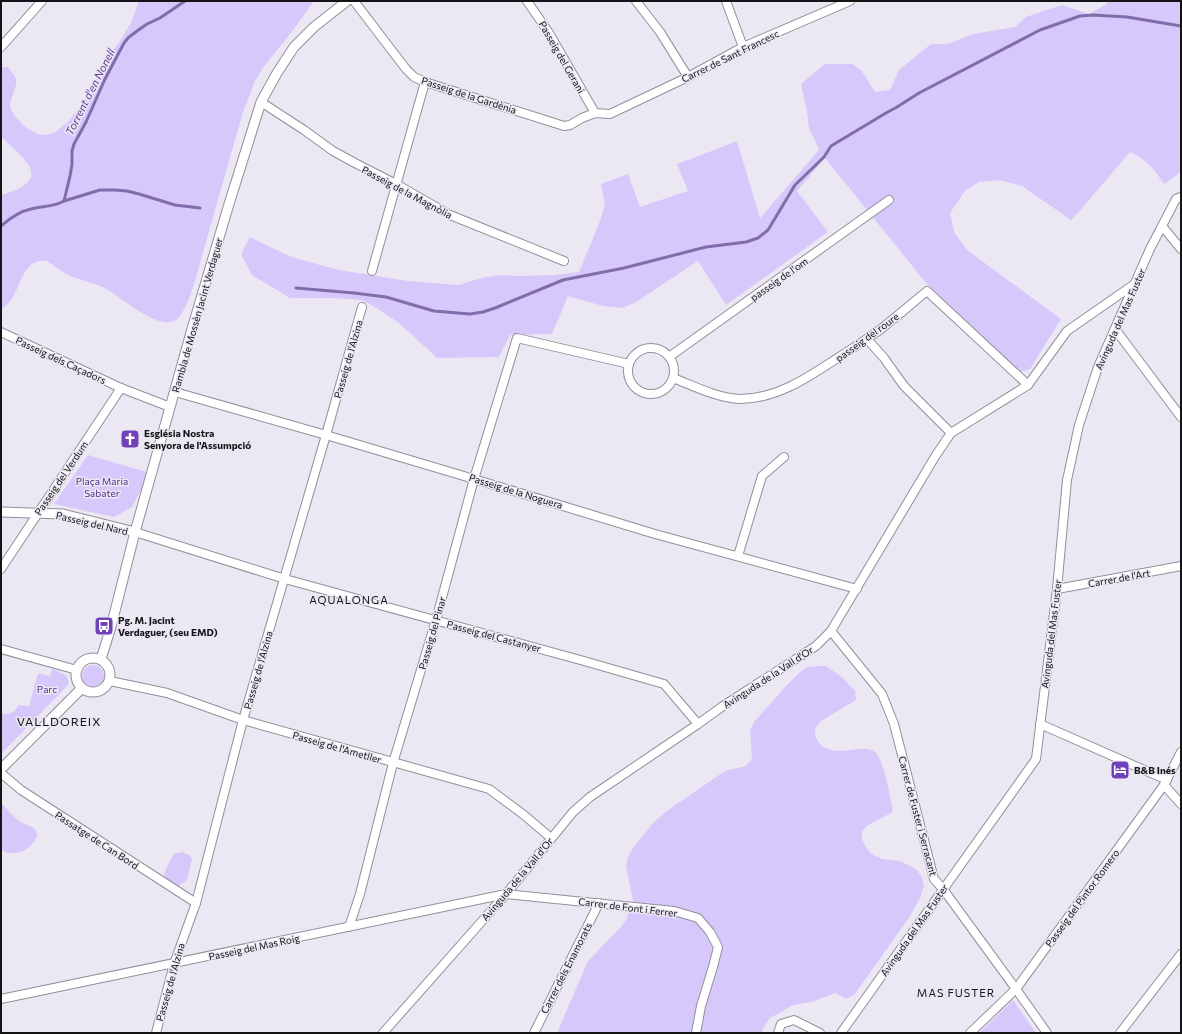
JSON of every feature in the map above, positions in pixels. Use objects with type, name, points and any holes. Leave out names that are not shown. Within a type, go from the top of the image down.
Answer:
[{"type":"street","points":[[1,47],[42,1]]},
{"type":"street","name":"Rambla de Mossèn Jacint Verdaguer","points":[[101,659],[170,407],[229,204],[261,102],[277,73],[294,47],[314,26],[347,1]]},
{"type":"street","name":"Passeig de la Gardènia","points":[[354,1],[406,69],[414,77],[425,82],[564,126],[570,125],[582,118],[595,114]]},
{"type":"street","name":"Passeig del Gerani","points":[[527,1],[549,33],[595,114]]},
{"type":"street","points":[[636,1],[660,32],[688,77]]},
{"type":"street","points":[[726,1],[743,48]]},
{"type":"street","name":"Carrer de Sant Francesc","points":[[595,114],[610,114],[688,77],[743,48],[850,1]]},
{"type":"street","points":[[372,271],[425,82]]},
{"type":"street","name":"Passeig de la Magnòlia","points":[[261,102],[333,151],[396,184],[450,215],[564,261]]},
{"type":"street","name":"Avinguda del Mas Fuster","points":[[845,1032],[943,889],[1036,759],[1057,589],[1067,480],[1079,425],[1098,367],[1150,250],[1176,199],[1181,197]]},
{"type":"street","name":"passeig de l'om","points":[[669,357],[889,200]]},
{"type":"street","points":[[1162,226],[1181,249]]},
{"type":"street","name":"Avinguda de la Vall d'Or","points":[[383,1033],[506,894],[573,812],[590,797],[723,706],[816,646],[831,631],[936,455],[951,433],[1028,385],[1067,331],[1136,283]]},
{"type":"street","name":"passeig del roure","points":[[673,378],[702,390],[739,399],[767,395],[789,388],[867,339],[927,292],[1028,385]]},
{"type":"street","name":"Passeig de l'Alzina","points":[[156,1033],[174,964],[196,903],[243,720],[362,307]]},
{"type":"street","points":[[1115,329],[1181,417]]},
{"type":"street","name":"Passeig dels Caçadors","points":[[1,332],[121,388]]},
{"type":"street","name":"Passeig del Pinar","points":[[349,927],[360,894],[393,763],[436,620],[474,478],[518,338],[629,364]]},
{"type":"street","points":[[867,339],[884,358],[904,386],[951,433]]},
{"type":"street","points":[[649,348],[657,349],[664,352],[669,357],[673,364],[673,378],[669,386],[663,391],[652,394],[644,393],[637,390],[632,385],[629,378],[629,364],[639,351],[649,348]]},
{"type":"street","points":[[121,388],[170,407]]},
{"type":"street","name":"Passeig del Verdum","points":[[1,569],[121,388]]},
{"type":"street","name":"Passeig de la Noguera","points":[[175,392],[474,478],[655,534],[857,589]]},
{"type":"street","points":[[738,556],[762,476],[784,457]]},
{"type":"street","name":"Passeig del Nard","points":[[1,512],[63,514],[135,532]]},
{"type":"street","name":"Passeig del Castanyer","points":[[135,532],[285,578],[664,684],[698,724]]},
{"type":"street","name":"Carrer de l'Art","points":[[1057,589],[1181,566]]},
{"type":"street","name":"Carrer de Fuster i Serracant","points":[[831,631],[882,694],[894,724],[934,879],[943,889],[1047,1033]]},
{"type":"street","points":[[1,649],[77,670]]},
{"type":"street","points":[[86,659],[101,659],[108,666],[110,671],[110,681],[103,689],[97,692],[86,691],[77,680],[77,670],[86,659]]},
{"type":"street","name":"Passeig de l'Ametller","points":[[110,681],[167,693],[243,720],[490,789],[551,838]]},
{"type":"street","points":[[1,769],[82,688]]},
{"type":"street","points":[[1040,724],[1165,782],[1181,804]]},
{"type":"street","name":"Passeig del Pintor Romero","points":[[970,1033],[1016,989],[1165,782],[1181,752]]},
{"type":"street","name":"Passatge de Can Bord","points":[[1,773],[21,790],[196,903]]},
{"type":"street","name":"Passeig del Mas Roig","points":[[1,999],[506,894]]},
{"type":"street","name":"Carrer de Font i Ferrer","points":[[506,894],[674,911],[698,918],[710,932],[718,947],[701,1006],[696,1033]]},
{"type":"street","name":"Carrer dels Enamorats","points":[[534,1033],[599,903]]},
{"type":"street","points":[[1120,1033],[1181,954]]},
{"type":"street","points":[[778,1033],[781,1024],[794,1020],[820,1033]]},
{"type":"green space","points":[[139,1],[314,1],[265,65],[255,81],[243,112],[193,288],[185,307],[177,319],[170,322],[162,322],[152,318],[132,307],[103,287],[68,275],[49,262],[43,260],[34,263],[29,267],[12,299],[1,310],[1,195],[17,189],[27,183],[31,176],[31,169],[19,154],[1,137],[1,67],[8,67],[16,78],[16,85],[10,104],[11,110],[15,116],[25,127],[36,133],[42,135],[54,133],[69,121],[88,95],[102,66],[131,23]]},
{"type":"green space","points":[[1106,1],[1181,1],[1181,172],[1164,184],[1150,165],[1130,152],[1071,220],[1022,186],[1000,180],[979,182],[965,191],[950,213],[954,232],[967,250],[1061,319],[1030,369],[1021,372],[926,283],[825,158],[797,191],[828,232],[726,305],[698,261],[636,302],[623,308],[603,306],[568,296],[552,334],[510,335],[499,357],[437,358],[399,323],[362,300],[334,298],[290,298],[252,275],[241,254],[250,237],[289,256],[339,270],[408,281],[459,285],[481,278],[501,275],[556,275],[579,272],[600,221],[605,204],[601,184],[628,174],[640,207],[688,191],[677,164],[737,141],[760,218],[819,150],[809,128],[801,84],[825,64],[852,64],[861,70],[875,92],[890,90],[899,70],[931,44],[948,44],[973,34],[1015,27],[1026,17],[1062,5],[1089,14],[1107,4]]},
{"type":"green space","name":"Plaça Maria Sabater","points":[[88,455],[150,473],[132,507],[114,517],[54,504]]},
{"type":"green space","points":[[93,665],[101,668],[104,676],[101,684],[93,687],[85,684],[82,676],[85,668]]},
{"type":"green space","points":[[826,666],[843,678],[855,691],[856,700],[821,721],[815,728],[818,741],[821,745],[831,750],[845,751],[865,749],[875,752],[882,763],[887,780],[893,812],[868,825],[862,831],[862,840],[867,849],[873,855],[882,859],[900,861],[916,869],[922,877],[924,886],[920,898],[910,916],[855,994],[846,999],[835,993],[812,1002],[791,1006],[770,1018],[761,1033],[557,1033],[588,961],[626,920],[633,901],[626,866],[628,857],[633,848],[654,822],[668,810],[725,771],[746,766],[752,759],[750,731],[754,722],[800,672],[807,667]]},
{"type":"green space","name":"Parc","points":[[52,669],[66,675],[69,683],[1,754],[1,713],[11,713],[18,705],[29,706],[38,673],[50,676]]},
{"type":"green space","points":[[1,803],[20,822],[33,827],[36,831],[36,839],[28,848],[20,852],[10,853],[1,850]]},
{"type":"green space","points":[[182,852],[190,855],[192,859],[187,880],[177,887],[170,884],[164,876],[167,866],[174,854]]},
{"type":"green space","points":[[1013,1000],[1036,1033],[979,1033]]},
{"type":"waterway","name":"Torrent d'en Nonell","points":[[1,226],[11,218],[27,210],[64,201],[70,176],[74,144],[124,43],[128,38],[147,24],[160,18],[185,1]]},
{"type":"waterway","points":[[296,288],[386,297],[434,311],[470,314],[495,308],[563,280],[624,268],[706,247],[746,242],[758,238],[768,230],[795,185],[824,157],[831,146],[919,93],[1040,30],[1080,16],[1093,15],[1127,17],[1181,26]]},
{"type":"waterway","points":[[64,201],[100,190],[115,190],[127,191],[175,205],[200,208]]},
{"type":"place","name":"Església Nostra Senyora de l'Assumpció","points":[[130,439]]},
{"type":"place","name":"Pg. M. Jacint Verdaguer, (seu EMD)","points":[[104,626]]},
{"type":"place","name":"B&B Inés","points":[[1120,770]]},
{"type":"district","name":"AQUALONGA","points":[[349,600]]},
{"type":"district","name":"VALLDOREIX","points":[[59,722]]},
{"type":"district","name":"MAS FUSTER","points":[[956,993]]}]
